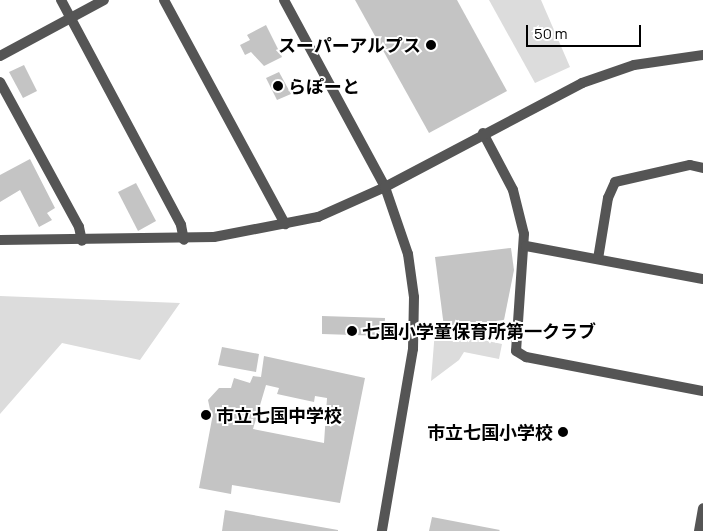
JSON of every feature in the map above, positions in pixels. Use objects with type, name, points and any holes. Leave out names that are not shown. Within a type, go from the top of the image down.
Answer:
[{"type":"street","points":[[61,0],[181,225],[184,240]]},
{"type":"street","points":[[0,56],[104,0]]},
{"type":"street","points":[[164,0],[285,224]]},
{"type":"street","points":[[284,0],[385,187],[408,254],[415,316],[409,382],[382,531]]},
{"type":"street","points":[[0,240],[184,240],[285,224],[342,210],[482,133],[612,72],[703,55]]},
{"type":"street","points":[[0,82],[79,227],[82,241]]},
{"type":"street","points":[[482,133],[514,190],[526,246],[516,351],[526,357],[703,391]]},
{"type":"street","points":[[598,259],[608,198],[615,182],[690,165],[703,168]]},
{"type":"street","points":[[526,246],[703,279]]},
{"type":"street","points":[[699,531],[703,508]]},
{"type":"shaded area","points":[[489,0],[541,0],[570,67],[535,83]]},
{"type":"shaded area","points":[[0,296],[180,303],[140,360],[62,343],[0,414]]},
{"type":"shaded area","points":[[435,330],[502,344],[499,359],[464,352],[459,360],[431,381]]},
{"type":"building","name":"スーパーアルプス","points":[[355,0],[457,0],[507,91],[429,133]]},
{"type":"building","points":[[266,25],[282,57],[264,66],[251,52],[245,55],[240,45],[250,40],[247,35]]},
{"type":"building","points":[[24,65],[37,91],[23,98],[9,72]]},
{"type":"building","name":"らぽーと","points":[[279,72],[291,94],[277,100],[266,78]]},
{"type":"building","points":[[30,159],[55,208],[47,213],[52,220],[39,227],[20,190],[0,202],[0,175]]},
{"type":"building","points":[[136,183],[156,221],[138,231],[118,192]]},
{"type":"building","points":[[511,248],[514,270],[504,320],[444,327],[435,257]]},
{"type":"building","points":[[322,316],[385,318],[384,336],[322,334]]},
{"type":"building","points":[[222,347],[259,354],[256,372],[218,365]]},
{"type":"building","points":[[264,356],[365,378],[340,503],[232,485],[231,494],[199,488],[212,419],[208,400],[219,388],[231,388],[234,378],[250,383],[253,376],[261,377]],"holes":[[[266,385],[279,388],[277,394],[314,402],[315,396],[327,398],[324,443],[253,429]]]},
{"type":"building","points":[[225,510],[338,530],[338,531],[222,531]]},
{"type":"building","points":[[432,517],[500,530],[429,531]]},
{"type":"place","name":"スーパーアルプス","points":[[431,45]]},
{"type":"place","name":"らぽーと","points":[[278,86]]},
{"type":"place","name":"七国小学童保育所第一クラブ","points":[[352,331]]},
{"type":"place","name":"市立七国中学校","points":[[206,415]]},
{"type":"place","name":"市立七国小学校","points":[[563,432]]}]
